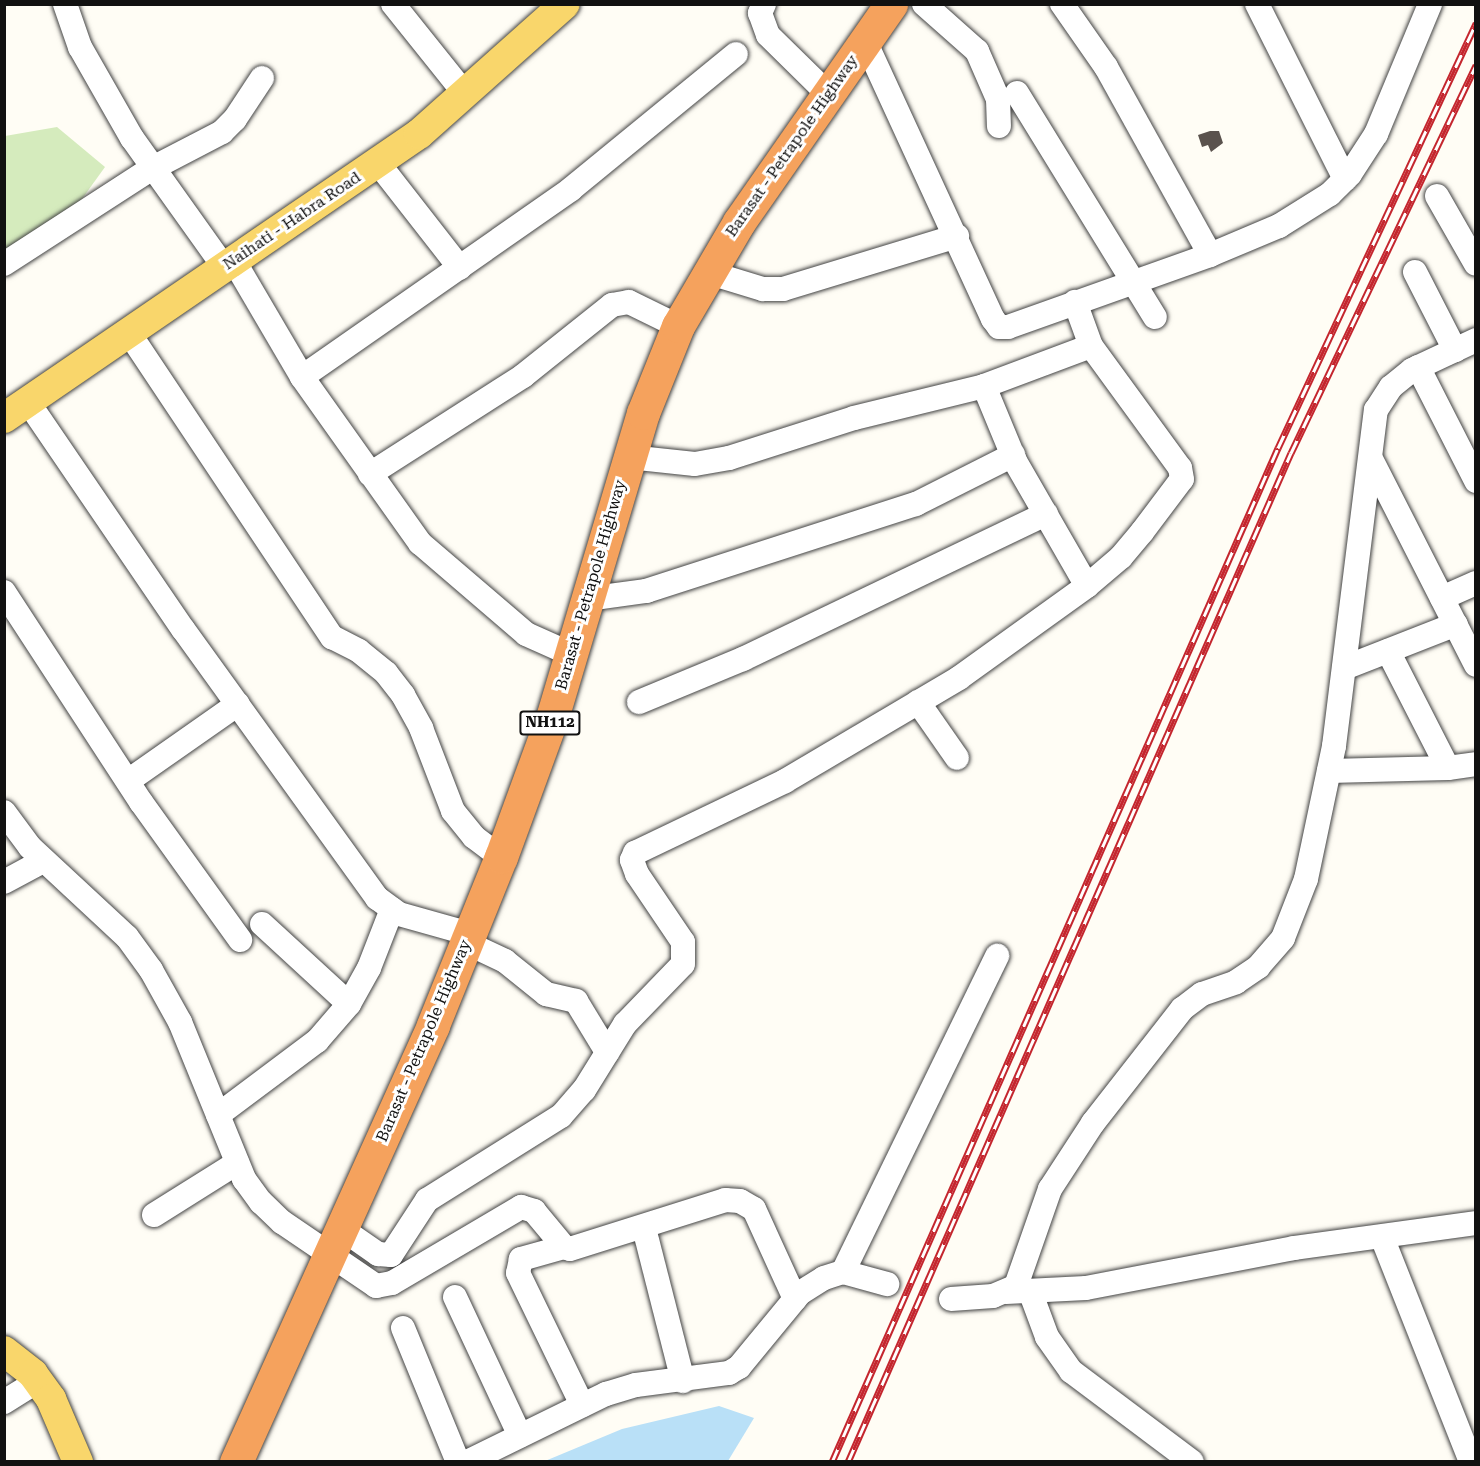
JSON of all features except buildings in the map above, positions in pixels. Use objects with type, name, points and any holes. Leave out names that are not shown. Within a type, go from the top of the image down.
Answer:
[{"type":"highway","name":"Barasat - Petrapole Highway","points":[[236,1461],[336,1241],[469,938],[501,856],[571,654],[629,457],[678,326],[707,272],[827,93],[891,4]]},
{"type":"main road","name":"Naihati - Habra Road","points":[[16,410],[419,134],[565,4]]},
{"type":"main road","points":[[4,1352],[38,1381],[62,1416],[78,1461]]},
{"type":"street","points":[[65,4],[80,47],[152,169],[229,264],[302,377],[420,543],[526,634],[571,654]]},
{"type":"street","points":[[393,4],[465,94]]},
{"type":"street","points":[[764,4],[760,13],[768,35],[827,93]]},
{"type":"street","points":[[924,4],[977,51],[998,99],[999,126]]},
{"type":"street","points":[[1062,4],[1106,67],[1210,255]]},
{"type":"street","points":[[1257,4],[1345,179]]},
{"type":"street","points":[[865,41],[999,327],[1210,255],[1279,226],[1330,194],[1345,179],[1376,134],[1426,7]]},
{"type":"street","points":[[302,377],[571,189],[736,54]]},
{"type":"street","points":[[4,264],[152,169],[222,132],[235,119],[262,78]]},
{"type":"street","points":[[1017,93],[1155,317]]},
{"type":"street","points":[[378,162],[460,268]]},
{"type":"street","points":[[1437,196],[1476,264]]},
{"type":"street","points":[[707,272],[763,289],[783,289],[957,236]]},
{"type":"street","points":[[1006,1292],[1016,1286],[1021,1275],[1050,1189],[1093,1123],[1182,1009],[1202,993],[1236,982],[1258,967],[1283,938],[1305,879],[1329,771],[1376,410],[1391,387],[1419,367],[1465,345],[1415,272]]},
{"type":"street","points":[[370,474],[523,375],[612,304],[629,302],[678,326]]},
{"type":"street","points":[[4,812],[43,861],[127,937],[152,970],[180,1023],[237,1163],[261,1202],[282,1222],[378,1254],[391,1255],[427,1200],[561,1116],[584,1090],[625,1024],[683,964],[686,951],[637,874],[632,861],[635,853],[785,781],[959,678],[1087,586],[1121,557],[1182,479],[1176,461],[1146,426],[1091,346],[1074,302]]},
{"type":"street","points":[[129,333],[332,637],[360,651],[386,673],[403,695],[422,728],[453,811],[474,837],[501,856]]},
{"type":"street","points":[[629,457],[695,464],[729,458],[854,418],[984,386],[1091,346]]},
{"type":"street","points":[[1419,367],[1476,482]]},
{"type":"street","points":[[984,386],[1013,455],[1087,586]]},
{"type":"street","points":[[16,410],[238,704],[371,890],[392,909],[469,938],[505,961],[546,994],[576,1000],[607,1052]]},
{"type":"street","points":[[587,599],[646,591],[916,504],[1013,455]]},
{"type":"street","points":[[1371,459],[1476,665]]},
{"type":"street","points":[[639,702],[743,659],[1046,514]]},
{"type":"street","points":[[1442,598],[1476,583]]},
{"type":"street","points":[[4,592],[128,781],[240,940]]},
{"type":"street","points":[[1344,668],[1456,624]]},
{"type":"street","points":[[1388,651],[1448,768]]},
{"type":"street","points":[[918,702],[957,758]]},
{"type":"street","points":[[128,781],[238,704]]},
{"type":"street","points":[[1329,771],[1448,768],[1476,764]]},
{"type":"street","points":[[4,882],[43,861]]},
{"type":"street","points":[[218,1114],[317,1041],[349,1004],[369,968],[392,909]]},
{"type":"street","points":[[262,924],[349,1004]]},
{"type":"street","points":[[843,1272],[997,956]]},
{"type":"street","points":[[154,1215],[237,1163]]},
{"type":"street","points":[[582,1406],[518,1273],[521,1259],[564,1247],[577,1249],[644,1228],[705,1204],[740,1201],[754,1209],[795,1299]]},
{"type":"street","points":[[336,1241],[376,1286],[392,1283],[521,1208],[534,1211],[564,1247]]},
{"type":"street","points":[[951,1299],[1006,1292],[1086,1288],[1294,1248],[1476,1223]]},
{"type":"street","points":[[644,1228],[683,1381]]},
{"type":"street","points":[[1382,1237],[1470,1459]]},
{"type":"street","points":[[467,1461],[582,1406],[636,1385],[715,1377],[739,1367],[795,1299],[824,1278],[843,1272],[887,1284]]},
{"type":"street","points":[[1030,1291],[1047,1337],[1071,1371],[1192,1461]]},
{"type":"street","points":[[454,1297],[520,1436]]},
{"type":"street","points":[[403,1328],[458,1461]]},
{"type":"street","points":[[4,1402],[38,1381]]},
{"type":"green space","points":[[57,127],[105,167],[74,210],[5,257],[5,136]]},
{"type":"water","points":[[719,1406],[754,1418],[728,1461],[545,1461],[622,1429]]},
{"type":"railway","points":[[832,1462],[1278,448],[1476,23]]},
{"type":"railway","points":[[848,1462],[1291,453],[1476,65]]}]
